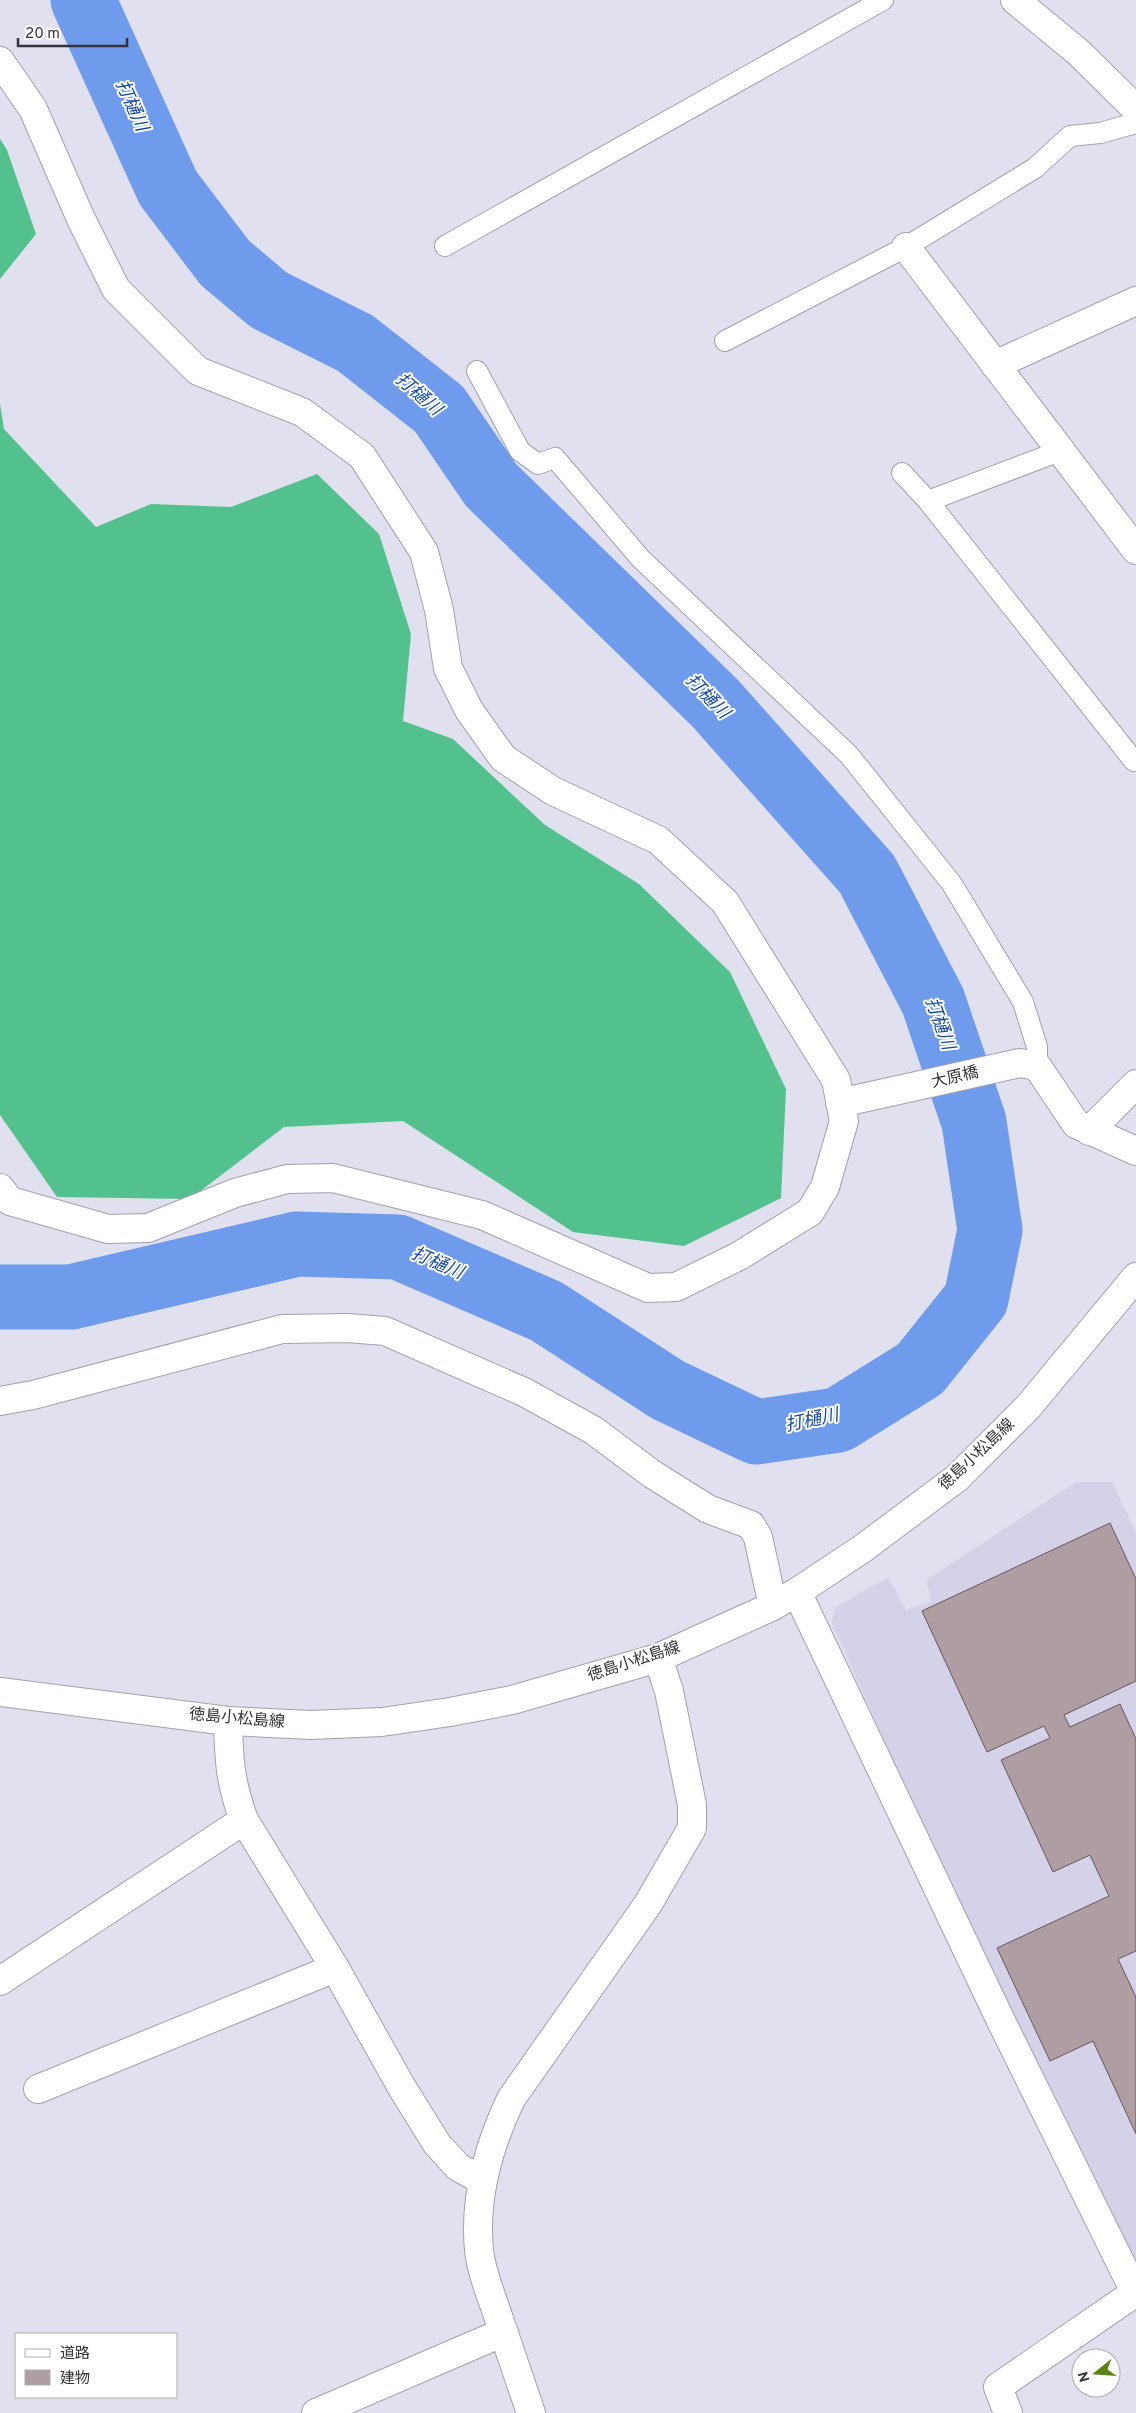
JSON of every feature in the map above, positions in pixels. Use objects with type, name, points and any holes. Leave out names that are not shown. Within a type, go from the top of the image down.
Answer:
[{"type":"street","points":[[1015,0],[1078,52],[1136,109]]},
{"type":"street","points":[[0,61],[33,109],[81,219],[116,289],[198,370],[302,412],[362,456],[424,552],[439,610],[448,668],[469,710],[503,758],[553,791],[658,840],[725,902],[836,1080],[844,1121],[826,1188],[810,1212],[739,1256],[676,1287],[648,1288],[601,1269],[482,1215],[333,1178],[287,1179],[244,1191],[148,1228],[108,1229],[3,1197]]},
{"type":"street","points":[[906,247],[1136,550]]},
{"type":"street","points":[[995,365],[1136,301]]},
{"type":"street","points":[[1028,1064],[1076,1124],[1136,1151]]},
{"type":"street","name":"大原橋","points":[[840,1103],[1028,1064]]},
{"type":"street","points":[[1089,1131],[1136,1084]]},
{"type":"street","name":"徳島小松島線","points":[[0,1692],[228,1721],[310,1725],[392,1721],[512,1700],[658,1658],[773,1606],[797,1592],[862,1549],[957,1478],[1028,1407],[1136,1277]]},
{"type":"street","points":[[0,1401],[34,1395],[282,1329],[347,1328],[385,1330],[524,1392],[593,1430],[652,1474],[708,1509],[751,1525],[758,1537],[773,1606]]},
{"type":"street","points":[[797,1592],[1001,2021],[1135,2292],[998,2387],[1008,2413]]},
{"type":"street","points":[[531,2413],[479,2251],[479,2215],[482,2180],[498,2127],[511,2099],[648,1904],[692,1828],[692,1806],[669,1691],[658,1658]]},
{"type":"street","points":[[228,1721],[229,1767],[235,1796],[244,1820],[335,1968],[401,2086],[437,2144],[458,2166],[482,2180]]},
{"type":"street","points":[[0,1981],[244,1820]]},
{"type":"street","points":[[38,2089],[335,1968]]},
{"type":"street","points":[[316,2413],[504,2332]]},
{"type":"lane","points":[[445,246],[884,0]]},
{"type":"lane","points":[[725,341],[906,247],[1035,168],[1070,136],[1100,133],[1136,123]]},
{"type":"lane","points":[[477,371],[520,451],[538,464],[555,458],[641,559],[849,755],[952,884],[1023,1002],[1037,1047],[1028,1064]]},
{"type":"lane","points":[[928,501],[1060,451]]},
{"type":"lane","points":[[902,473],[928,501],[1134,761]]},
{"type":"shaded area","points":[[1076,1482],[1112,1482],[1136,1532],[1136,2264],[974,1942],[831,1621],[836,1607],[888,1577],[906,1610],[931,1601],[926,1580]]},
{"type":"green space","points":[[0,139],[7,150],[36,234],[0,279]]},
{"type":"green space","points":[[0,404],[4,429],[96,527],[151,504],[231,507],[317,474],[379,534],[411,634],[403,721],[453,739],[545,825],[639,884],[730,972],[786,1089],[781,1198],[684,1246],[573,1232],[403,1121],[284,1127],[190,1199],[57,1197],[0,1115]]},
{"type":"building","points":[[1110,1523],[1136,1579],[1136,1681],[1064,1715],[1070,1727],[1120,1704],[1136,1739],[1136,1951],[1118,1959],[1136,1997],[1136,2134],[1093,2041],[1050,2061],[997,1948],[1109,1896],[1090,1855],[1053,1872],[1001,1760],[1050,1738],[1044,1726],[987,1752],[922,1611]]},
{"type":"waterway","name":"打樋川","points":[[0,1297],[71,1297],[297,1244],[398,1247],[546,1311],[668,1390],[756,1432],[838,1420],[920,1369],[976,1299],[990,1230],[974,1122],[933,1001],[867,874],[715,703],[491,485],[439,409],[355,343],[269,300],[225,263],[168,188],[83,0]]}]
